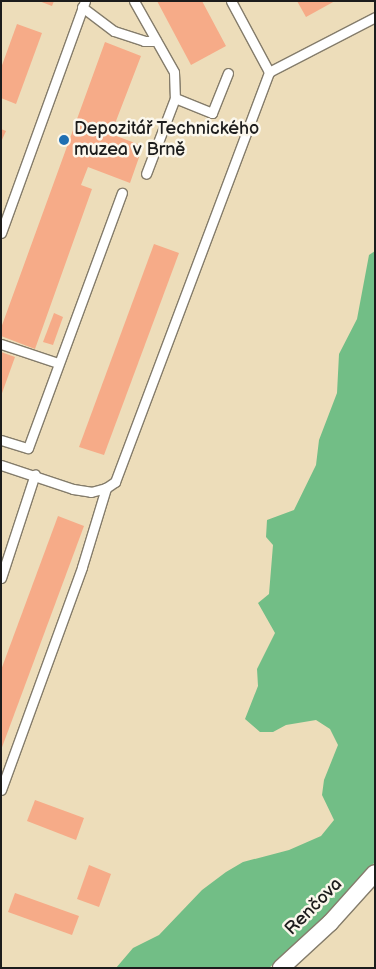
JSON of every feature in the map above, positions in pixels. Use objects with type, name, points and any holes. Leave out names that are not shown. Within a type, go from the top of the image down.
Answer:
[{"type":"street","name":"Renčova","points":[[281,968],[330,923],[375,873]]},
{"type":"lane","points":[[134,1],[174,72],[175,98],[146,174]]},
{"type":"lane","points":[[231,1],[269,72]]},
{"type":"lane","points":[[1,234],[84,4],[114,31],[144,41],[156,41]]},
{"type":"lane","points":[[1,465],[35,474],[73,489],[91,492],[106,488],[115,482],[269,72],[375,17]]},
{"type":"lane","points":[[175,98],[212,112],[228,73]]},
{"type":"lane","points":[[1,440],[28,448],[122,193]]},
{"type":"lane","points":[[1,344],[58,363]]},
{"type":"lane","points":[[1,578],[35,474]]},
{"type":"lane","points":[[1,790],[82,568],[106,488]]},
{"type":"green space","points":[[375,251],[375,862],[326,917],[269,968],[116,968],[133,948],[159,935],[202,890],[226,872],[243,862],[289,850],[321,836],[334,820],[322,795],[324,780],[338,745],[330,729],[316,720],[286,725],[273,732],[260,732],[245,719],[258,686],[257,669],[275,633],[258,603],[269,594],[273,545],[266,537],[267,520],[294,510],[316,465],[319,440],[337,393],[339,354],[357,319],[369,255]]},
{"type":"building","points":[[39,1],[54,1],[52,6]]},
{"type":"building","points":[[157,1],[202,1],[226,46],[191,65]]},
{"type":"building","points":[[297,1],[335,1],[306,17]]},
{"type":"building","points":[[17,24],[42,33],[16,104],[1,98],[1,68]]},
{"type":"building","points":[[105,42],[141,56],[111,134],[143,146],[130,183],[88,167],[81,185],[92,189],[35,349],[1,336],[1,328]]},
{"type":"building","points":[[1,129],[6,131],[1,142]]},
{"type":"building","points":[[154,244],[179,253],[104,455],[79,447]]},
{"type":"building","points":[[54,313],[63,317],[53,345],[43,342]]},
{"type":"building","points":[[1,352],[15,357],[1,396]]},
{"type":"building","points":[[58,516],[84,526],[1,750],[1,670]]},
{"type":"building","points":[[35,800],[84,818],[76,840],[27,821]]},
{"type":"building","points":[[89,865],[111,874],[99,907],[77,899]]},
{"type":"building","points":[[15,893],[79,916],[72,935],[8,912]]},
{"type":"place","name":"Depozitář Technického muzea v Brně","points":[[64,140]]}]
